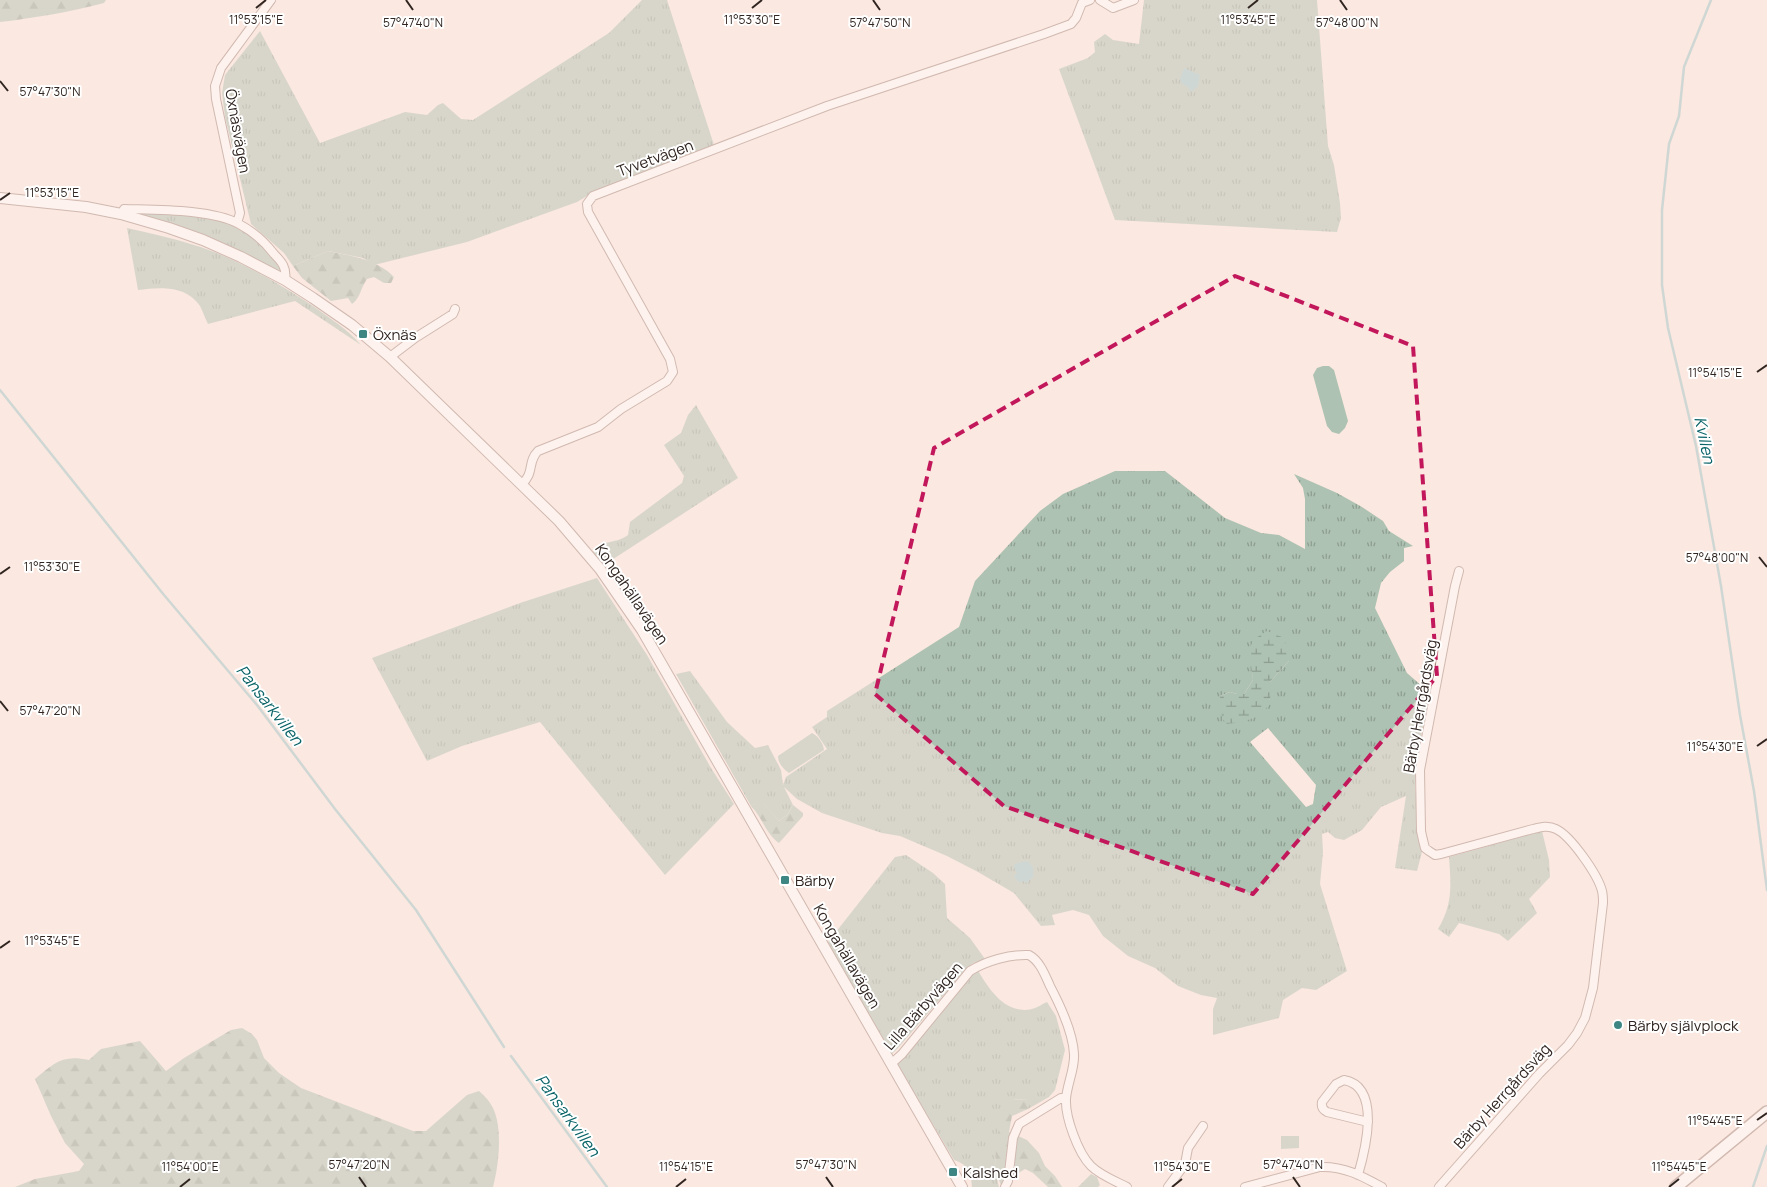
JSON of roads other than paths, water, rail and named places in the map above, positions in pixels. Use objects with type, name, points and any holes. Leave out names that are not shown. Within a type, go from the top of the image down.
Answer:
[{"type":"main road","points":[[1676,1187],[1767,1112]]},
{"type":"street","name":"Öxnäsvägen","points":[[237,223],[240,213],[216,99],[215,86],[221,68],[271,0]]},
{"type":"street","name":"Tyvetvägen","points":[[522,484],[531,472],[533,456],[538,451],[598,427],[621,409],[667,381],[673,372],[670,359],[588,212],[587,204],[593,196],[827,106],[1066,26],[1074,20],[1082,4],[1090,0]]},
{"type":"street","points":[[1100,0],[1113,8],[1134,0]]},
{"type":"street","name":"Kongahällavägen","points":[[0,198],[63,204],[121,214],[169,228],[213,244],[285,280],[340,317],[390,358],[522,484],[583,549],[610,582],[630,612],[962,1187]]},
{"type":"street","points":[[121,214],[124,209],[177,211],[218,217],[237,223],[269,248],[283,264],[287,272],[285,280]]},
{"type":"street","points":[[390,358],[415,338],[453,314],[455,309]]},
{"type":"street","name":"Bärby Herrgårdsväg","points":[[1439,1187],[1577,1033],[1585,1018],[1593,988],[1603,903],[1602,891],[1590,869],[1564,834],[1555,828],[1547,826],[1533,829],[1435,855],[1425,848],[1421,831],[1421,758],[1437,687],[1459,570]]},
{"type":"street","name":"Lilla Bärbyvägen","points":[[891,1064],[902,1054],[970,971],[978,966],[1002,958],[1029,955],[1036,960],[1056,997],[1074,1051],[1074,1063],[1066,1098]]},
{"type":"street","points":[[1358,1175],[1366,1141],[1368,1122],[1367,1106],[1363,1094],[1348,1081],[1339,1082],[1322,1102],[1323,1110],[1327,1112],[1368,1122]]},
{"type":"street","points":[[1005,1187],[1008,1181],[1013,1138],[1019,1124],[1061,1098],[1066,1098],[1066,1112],[1084,1156],[1094,1168],[1127,1187]]},
{"type":"street","points":[[1168,1187],[1185,1164],[1188,1148],[1202,1126]]},
{"type":"street","points":[[1245,1187],[1320,1167],[1340,1168],[1382,1187]]},
{"type":"water","points":[[1184,68],[1200,75],[1198,86],[1191,92],[1188,87],[1181,83],[1180,79]]},
{"type":"water","points":[[1025,861],[1029,862],[1033,868],[1033,877],[1026,883],[1024,881],[1019,882],[1014,877],[1017,873],[1014,867],[1015,864]]},
{"type":"waterway","name":"Kvillen","points":[[1711,0],[1684,67],[1679,116],[1669,144],[1662,210],[1662,285],[1668,328],[1696,446],[1721,586],[1740,715],[1754,791],[1767,890]]},
{"type":"waterway","name":"Pansarkvillen","points":[[0,390],[164,595],[257,705],[335,809],[416,910],[504,1047]]},
{"type":"waterway","name":"Pansarkvillen","points":[[511,1056],[607,1187]]},
{"type":"waterway","name":"Kvillen","points":[[1753,1187],[1767,1146]]},
{"type":"place","name":"Öxnäs","points":[[363,334]]},
{"type":"place","name":"Bärby","points":[[785,880]]},
{"type":"place","name":"Bärby självplock","points":[[1618,1025]]},
{"type":"place","name":"Kalshed","points":[[953,1172]]}]
